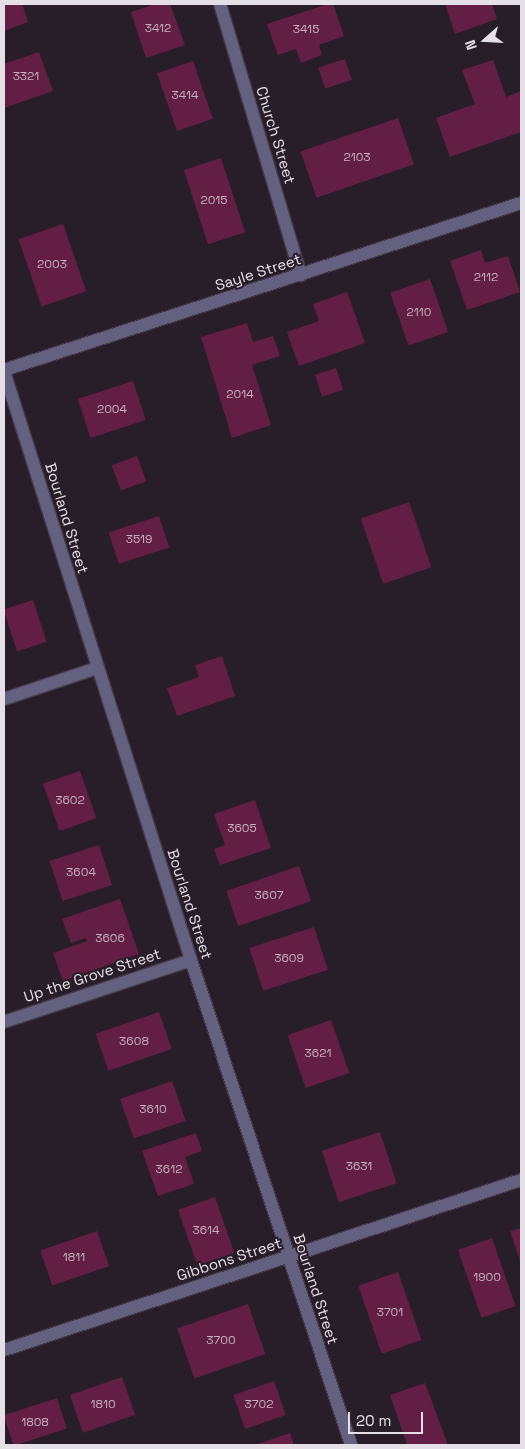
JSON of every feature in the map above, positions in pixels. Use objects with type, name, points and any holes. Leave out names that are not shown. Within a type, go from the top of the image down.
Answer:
[{"type":"street","name":"Church Street","points":[[220,4],[301,275]]},
{"type":"street","name":"Sayle Street","points":[[4,371],[521,203]]},
{"type":"street","name":"Bourland Street","points":[[4,371],[191,960],[288,1257],[352,1445]]},
{"type":"street","points":[[4,699],[97,668]]},
{"type":"street","name":"Up the Grove Street","points":[[4,1022],[191,960]]},
{"type":"street","name":"Gibbons Street","points":[[4,1350],[521,1180]]},
{"type":"building","points":[[4,4],[22,4],[28,22],[4,31]]},
{"type":"building","points":[[155,4],[170,4],[185,45],[146,58],[131,12]]},
{"type":"building","points":[[333,4],[344,36],[319,45],[322,55],[301,63],[296,49],[278,55],[267,24]]},
{"type":"building","points":[[445,4],[492,4],[497,19],[455,34]]},
{"type":"building","points":[[39,52],[53,91],[4,108],[4,64]]},
{"type":"building","points":[[345,59],[352,80],[325,89],[318,68]]},
{"type":"building","points":[[493,60],[506,97],[521,91],[521,132],[450,157],[436,118],[475,104],[462,70]]},
{"type":"building","points":[[193,61],[213,119],[177,131],[157,73]]},
{"type":"building","points":[[398,118],[414,164],[317,198],[301,152]]},
{"type":"building","points":[[221,158],[245,232],[208,244],[184,170]]},
{"type":"building","points":[[63,224],[86,291],[42,306],[19,239]]},
{"type":"building","points":[[481,250],[485,263],[508,256],[520,292],[467,310],[450,261]]},
{"type":"building","points":[[430,279],[448,332],[409,346],[390,293]]},
{"type":"building","points":[[347,292],[365,343],[299,366],[287,332],[319,321],[313,304]]},
{"type":"building","points":[[247,323],[253,342],[273,336],[280,356],[252,365],[271,425],[232,438],[201,337]]},
{"type":"building","points":[[336,368],[343,390],[322,397],[315,375]]},
{"type":"building","points":[[133,381],[146,420],[91,438],[78,399]]},
{"type":"building","points":[[137,456],[146,481],[121,491],[112,465]]},
{"type":"building","points":[[409,502],[431,567],[383,584],[361,519]]},
{"type":"building","points":[[159,516],[169,547],[119,564],[109,532]]},
{"type":"building","points":[[33,600],[47,642],[17,651],[4,609]]},
{"type":"building","points":[[222,656],[235,696],[177,716],[167,688],[199,677],[195,665]]},
{"type":"building","points":[[80,771],[96,818],[59,831],[43,784]]},
{"type":"building","points":[[255,800],[271,848],[220,865],[214,849],[225,845],[214,814]]},
{"type":"building","points":[[99,845],[112,885],[63,901],[50,861]]},
{"type":"building","points":[[299,866],[311,901],[238,926],[226,891]]},
{"type":"building","points":[[120,899],[139,954],[63,981],[53,953],[87,941],[85,938],[71,943],[62,919]]},
{"type":"building","points":[[314,927],[328,970],[263,991],[249,948]]},
{"type":"building","points":[[159,1012],[172,1049],[108,1071],[96,1034]]},
{"type":"building","points":[[331,1020],[349,1073],[306,1088],[288,1035]]},
{"type":"building","points":[[172,1081],[186,1121],[134,1139],[120,1099]]},
{"type":"building","points":[[380,1132],[397,1183],[339,1202],[322,1151]]},
{"type":"building","points":[[196,1133],[202,1151],[185,1157],[194,1184],[158,1196],[142,1151]]},
{"type":"building","points":[[215,1197],[234,1253],[197,1265],[178,1210]]},
{"type":"building","points":[[521,1228],[521,1264],[510,1231]]},
{"type":"building","points":[[97,1231],[109,1266],[52,1286],[40,1251]]},
{"type":"building","points":[[492,1238],[515,1306],[481,1318],[458,1250]]},
{"type":"building","points":[[398,1272],[421,1340],[382,1354],[358,1286]]},
{"type":"building","points":[[248,1304],[265,1354],[194,1379],[177,1328]]},
{"type":"building","points":[[122,1377],[135,1415],[83,1433],[70,1395]]},
{"type":"building","points":[[274,1381],[286,1415],[245,1429],[233,1395]]},
{"type":"building","points":[[425,1383],[448,1445],[407,1445],[390,1395]]},
{"type":"building","points":[[57,1398],[67,1428],[13,1445],[4,1415]]},
{"type":"building","points":[[290,1433],[294,1445],[255,1445]]}]
